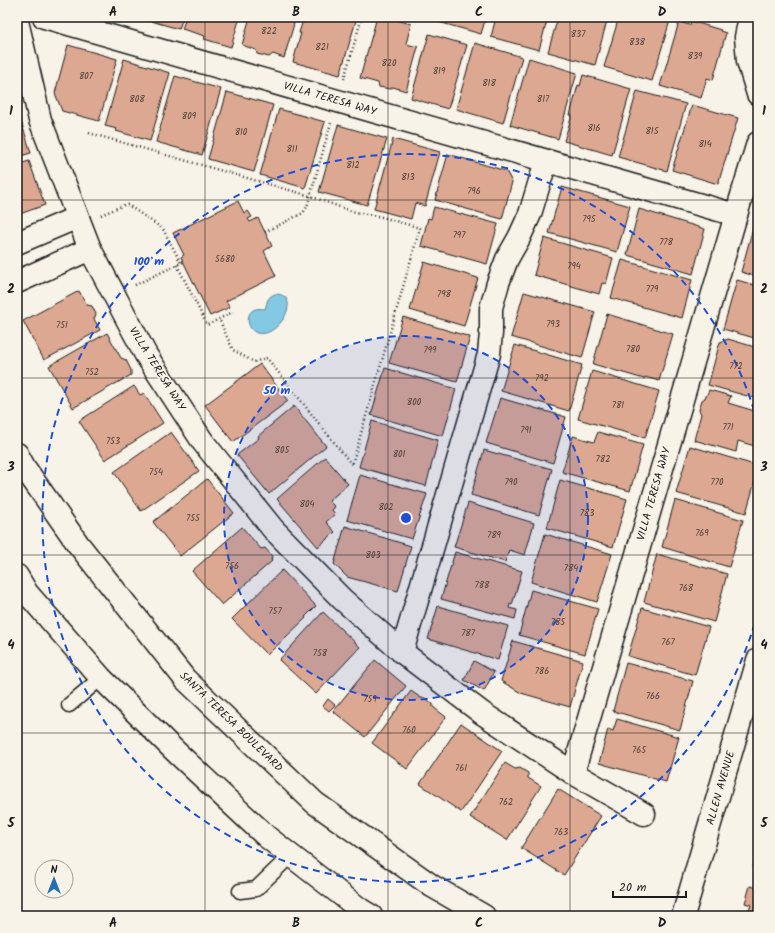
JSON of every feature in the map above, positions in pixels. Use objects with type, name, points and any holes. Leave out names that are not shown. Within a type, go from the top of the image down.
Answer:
[{"type":"street","name":"VILLA TERESA WAY","points":[[44,17],[736,215]]},
{"type":"street","points":[[750,17],[746,37],[748,61],[758,94]]},
{"type":"street","name":"VILLA TERESA WAY","points":[[17,21],[40,120],[90,249],[146,355],[203,442],[273,529],[342,599],[402,652],[482,713],[573,773],[644,814]]},
{"type":"street","name":"VILLA TERESA WAY","points":[[573,773],[758,143]]},
{"type":"street","points":[[402,652],[489,354],[491,308],[498,283],[507,259],[530,214],[546,161]]},
{"type":"street","points":[[17,243],[79,221]]},
{"type":"street","points":[[17,282],[90,249]]},
{"type":"street","name":"SANTA TERESA BOULEVARD","points":[[17,454],[24,467],[78,544],[185,680],[314,803],[432,886],[484,916]]},
{"type":"street","points":[[17,576],[28,593],[101,678],[175,751],[267,837],[361,910],[372,916]]},
{"type":"street","name":"ALLEN AVENUE","points":[[683,916],[758,660]]},
{"type":"lane","points":[[69,704],[101,678]]},
{"type":"lane","points":[[240,891],[256,889],[291,855]]},
{"type":"path","points":[[265,232],[303,213],[307,207],[362,17]]},
{"type":"path","points":[[89,133],[310,196],[351,211],[420,228],[352,465],[267,358],[254,362],[234,350],[219,319]]},
{"type":"path","points":[[79,221],[124,205],[128,205],[163,229],[182,262],[131,287]]},
{"type":"path","points":[[177,265],[207,325],[234,312]]},
{"type":"water","points":[[275,294],[283,296],[288,301],[288,308],[285,316],[273,329],[265,333],[257,333],[249,325],[248,317],[252,311],[257,309],[265,309],[269,298]]},
{"type":"building","points":[[137,17],[183,17],[179,29]]},
{"type":"building","points":[[186,17],[240,17],[231,47],[204,39],[205,36],[182,29]]},
{"type":"building","points":[[250,17],[296,17],[284,58],[273,54],[269,57],[257,54],[256,50],[242,45]]},
{"type":"building","points":[[304,17],[357,17],[340,75],[293,62]]},
{"type":"building","points":[[377,17],[386,17],[411,24],[406,44],[418,47],[406,91],[393,87],[390,89],[379,87],[378,83],[360,78]]},
{"type":"building","points":[[436,17],[486,17],[481,34],[435,21]]},
{"type":"building","points":[[496,17],[548,17],[539,50],[491,37]]},
{"type":"building","points":[[558,17],[608,17],[595,65],[548,52]]},
{"type":"building","points":[[619,17],[671,17],[652,81],[604,67]]},
{"type":"building","points":[[691,21],[721,30],[720,31],[726,33],[713,80],[707,78],[701,98],[660,86],[679,22],[690,25]]},
{"type":"building","points":[[429,34],[467,45],[448,109],[411,98]]},
{"type":"building","points":[[475,43],[522,57],[503,123],[456,109]]},
{"type":"building","points":[[68,45],[117,59],[99,121],[62,111],[55,93]]},
{"type":"building","points":[[529,58],[577,73],[558,139],[510,125]]},
{"type":"building","points":[[124,59],[170,73],[150,141],[116,131],[117,129],[105,126]]},
{"type":"building","points":[[583,75],[631,89],[612,155],[564,141],[572,115],[570,115],[578,85],[580,86]]},
{"type":"building","points":[[175,76],[221,89],[202,155],[156,142]]},
{"type":"building","points":[[637,91],[686,104],[667,171],[618,157]]},
{"type":"building","points":[[227,92],[273,105],[254,172],[208,159]]},
{"type":"building","points":[[692,105],[738,118],[718,184],[672,170]]},
{"type":"building","points":[[17,108],[31,153],[17,157]]},
{"type":"building","points":[[279,109],[325,122],[305,188],[260,175]]},
{"type":"building","points":[[338,125],[387,139],[367,205],[319,192]]},
{"type":"building","points":[[393,139],[440,152],[425,206],[415,203],[411,219],[374,209]]},
{"type":"building","points":[[448,154],[506,171],[512,182],[502,219],[435,200]]},
{"type":"building","points":[[29,161],[45,205],[17,215],[17,165]]},
{"type":"building","points":[[562,187],[630,206],[617,252],[549,233]]},
{"type":"building","points":[[238,201],[244,213],[248,211],[252,217],[248,219],[250,222],[258,218],[272,246],[264,251],[276,276],[226,301],[230,307],[210,316],[181,257],[184,255],[173,233]]},
{"type":"building","points":[[434,207],[498,224],[487,264],[421,246],[428,218],[431,219]]},
{"type":"building","points":[[639,209],[705,229],[693,274],[627,255]]},
{"type":"building","points":[[754,224],[758,225],[758,277],[741,272]]},
{"type":"building","points":[[544,238],[613,258],[606,284],[602,283],[599,294],[534,275]]},
{"type":"building","points":[[622,260],[692,280],[682,318],[611,298]]},
{"type":"building","points":[[424,262],[478,278],[464,326],[410,310]]},
{"type":"building","points":[[737,280],[758,286],[758,339],[723,329]]},
{"type":"building","points":[[79,291],[87,305],[92,306],[96,314],[94,319],[100,330],[44,360],[23,321]]},
{"type":"building","points":[[524,292],[595,312],[582,358],[511,337]]},
{"type":"building","points":[[607,314],[673,334],[659,381],[645,377],[644,379],[593,364]]},
{"type":"building","points":[[403,317],[470,337],[457,382],[389,363]]},
{"type":"building","points":[[107,333],[121,358],[126,360],[131,370],[131,375],[73,408],[49,366]]},
{"type":"building","points":[[728,339],[758,348],[758,399],[708,385],[720,342]]},
{"type":"building","points":[[515,345],[582,365],[569,411],[501,391]]},
{"type":"building","points":[[260,364],[288,401],[233,442],[205,405]]},
{"type":"building","points":[[385,368],[456,389],[443,436],[371,415]]},
{"type":"building","points":[[592,371],[659,391],[645,438],[578,419]]},
{"type":"building","points":[[134,386],[140,395],[144,393],[163,423],[105,460],[79,421]]},
{"type":"building","points":[[709,390],[731,396],[728,403],[758,412],[758,447],[738,441],[736,452],[694,440],[701,414],[699,410],[702,400],[706,397]]},
{"type":"building","points":[[500,398],[566,417],[553,463],[486,443]]},
{"type":"building","points":[[294,406],[326,446],[269,494],[237,455],[259,438],[258,436]]},
{"type":"building","points":[[372,421],[438,440],[426,486],[359,467]]},
{"type":"building","points":[[171,432],[199,471],[141,511],[114,472]]},
{"type":"building","points":[[598,432],[643,445],[630,491],[562,472],[573,436],[594,442]]},
{"type":"building","points":[[690,446],[758,466],[758,471],[746,513],[676,493]]},
{"type":"building","points":[[484,450],[552,469],[539,515],[471,495]]},
{"type":"building","points":[[325,457],[348,484],[329,501],[335,507],[332,510],[335,514],[326,522],[335,532],[318,547],[277,499]]},
{"type":"building","points":[[360,475],[427,494],[412,539],[347,520]]},
{"type":"building","points":[[207,479],[234,513],[180,556],[153,522]]},
{"type":"building","points":[[560,480],[627,499],[613,547],[547,528]]},
{"type":"building","points":[[675,500],[743,520],[729,567],[662,547]]},
{"type":"building","points":[[468,503],[534,523],[525,555],[509,550],[505,562],[454,547]]},
{"type":"building","points":[[345,526],[411,546],[398,591],[347,577],[334,564]]},
{"type":"building","points":[[242,527],[261,549],[265,548],[272,556],[272,561],[222,605],[192,571]]},
{"type":"building","points":[[545,534],[612,554],[597,602],[531,582]]},
{"type":"building","points":[[455,552],[522,571],[512,605],[510,604],[509,608],[517,610],[515,619],[441,599]]},
{"type":"building","points":[[657,554],[727,574],[714,622],[644,602]]},
{"type":"building","points":[[282,570],[316,606],[305,617],[306,618],[267,655],[232,619]]},
{"type":"building","points":[[531,590],[598,609],[585,654],[519,635]]},
{"type":"building","points":[[438,606],[508,626],[498,660],[428,639]]},
{"type":"building","points":[[642,608],[709,627],[695,675],[628,656]]},
{"type":"building","points":[[323,612],[360,647],[316,694],[279,660]]},
{"type":"building","points":[[513,641],[583,661],[570,707],[521,693],[501,681]]},
{"type":"building","points":[[375,660],[406,686],[365,737],[333,711]]},
{"type":"building","points":[[474,661],[494,672],[484,691],[464,680]]},
{"type":"building","points":[[626,663],[693,681],[680,730],[613,711]]},
{"type":"building","points":[[411,691],[421,698],[425,698],[433,704],[433,707],[446,717],[407,769],[372,743]]},
{"type":"building","points":[[328,699],[335,705],[329,711],[323,706]]},
{"type":"building","points":[[617,719],[679,737],[666,782],[599,763],[608,729],[613,731]]},
{"type":"building","points":[[461,723],[502,751],[461,812],[420,784]]},
{"type":"building","points":[[505,763],[515,769],[520,768],[528,773],[528,778],[541,786],[507,840],[470,817]]},
{"type":"building","points":[[558,789],[601,816],[564,875],[521,848]]},
{"type":"building","points":[[758,853],[758,868],[753,867]]},
{"type":"building","points":[[750,886],[758,888],[758,916],[747,916],[751,905],[745,903]]}]
